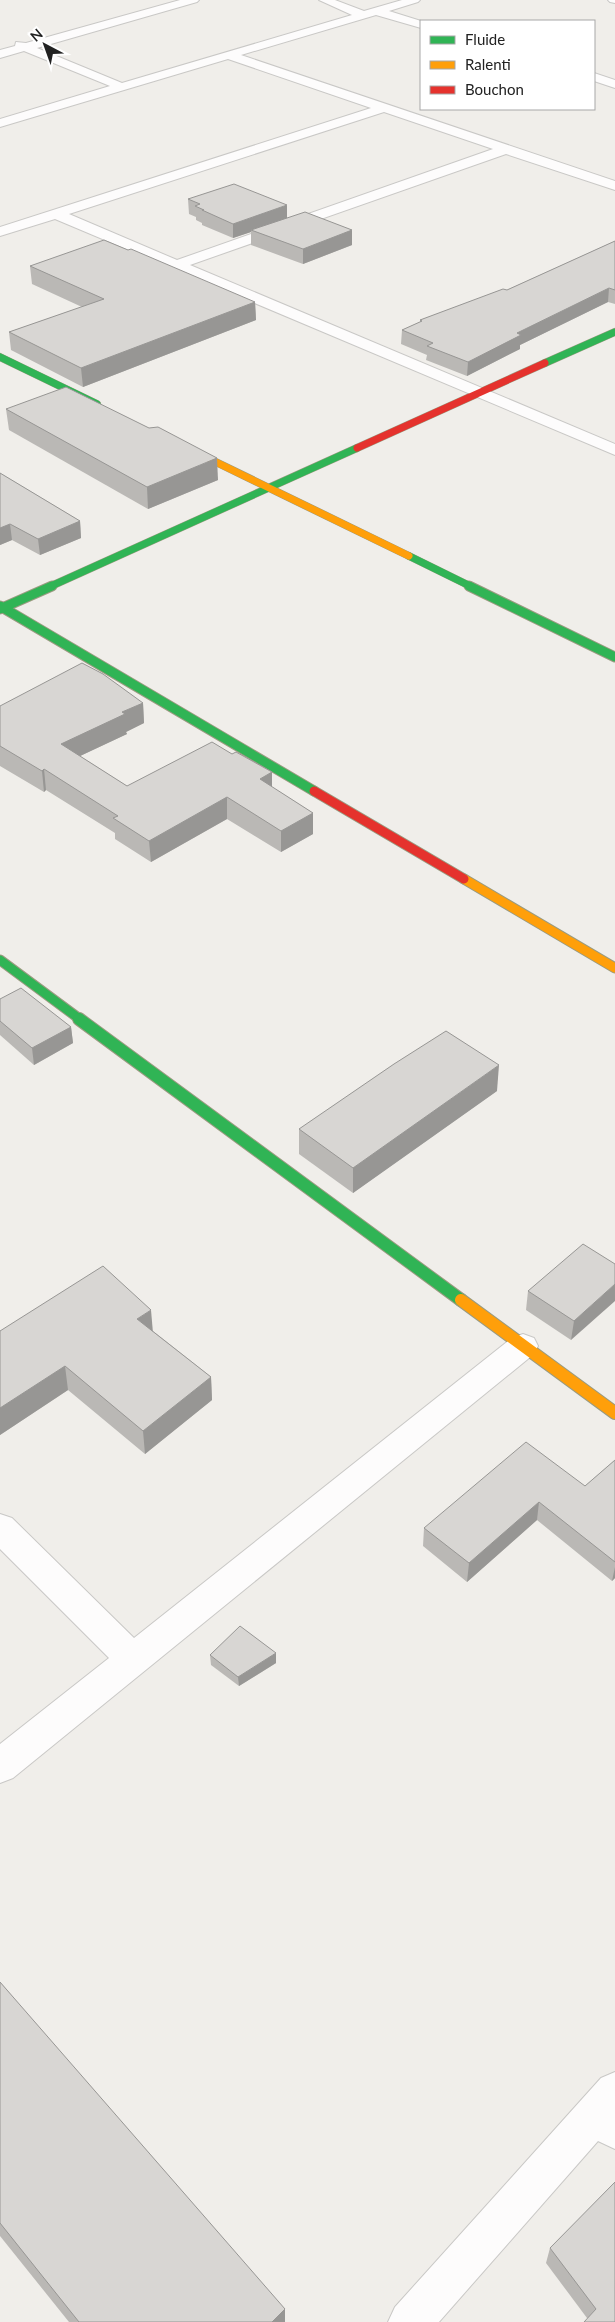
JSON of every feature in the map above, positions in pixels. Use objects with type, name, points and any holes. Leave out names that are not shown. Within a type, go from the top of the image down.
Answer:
[{"type":"street","points":[[0,54],[193,0]]},
{"type":"street","points":[[325,0],[362,15]]},
{"type":"street","points":[[0,124],[414,0]]},
{"type":"street","points":[[376,11],[420,25]]},
{"type":"street","points":[[9,41],[122,86]]},
{"type":"street","points":[[228,56],[615,186]]},
{"type":"street","points":[[595,77],[615,84]]},
{"type":"street","points":[[0,232],[383,108]]},
{"type":"street","points":[[177,265],[507,149]]},
{"type":"street","points":[[55,214],[615,450]]},
{"type":"street","points":[[1,607],[615,332]]},
{"type":"street","points":[[0,357],[109,410]]},
{"type":"street","points":[[171,440],[615,657]]},
{"type":"street","points":[[1,607],[615,968]]},
{"type":"street","points":[[0,960],[615,1414]]},
{"type":"street","points":[[0,1766],[523,1346]]},
{"type":"street","points":[[0,1528],[133,1659]]},
{"type":"street","points":[[410,2322],[609,2111]]},
{"type":"building","points":[[234,184],[287,205],[233,224],[202,210],[204,210],[195,206],[200,204],[188,199]]},
{"type":"building","points":[[305,212],[352,230],[303,249],[251,230]]},
{"type":"building","points":[[104,240],[128,250],[131,249],[255,302],[81,368],[9,332],[104,299],[30,266]]},
{"type":"building","points":[[615,241],[615,290],[609,288],[517,333],[521,335],[468,362],[427,346],[433,343],[402,330],[422,321],[420,320],[503,289],[507,290]]},
{"type":"building","points":[[66,387],[149,428],[158,427],[217,458],[147,487],[6,409]]},
{"type":"building","points":[[0,473],[80,521],[38,539],[10,524],[0,528]]},
{"type":"building","points":[[82,663],[103,674],[143,703],[122,712],[125,714],[61,744],[127,786],[212,742],[232,754],[236,752],[272,772],[260,779],[313,813],[281,831],[227,797],[149,841],[113,818],[118,816],[44,769],[42,771],[0,746],[0,706]]},
{"type":"building","points":[[21,988],[71,1027],[32,1048],[0,1021],[0,999]]},
{"type":"building","points":[[446,1031],[499,1065],[353,1168],[299,1129],[394,1064]]},
{"type":"building","points":[[583,1244],[615,1264],[615,1284],[574,1321],[528,1291]]},
{"type":"building","points":[[103,1266],[151,1310],[137,1319],[211,1377],[143,1431],[65,1366],[0,1408],[0,1331]]},
{"type":"building","points":[[526,1442],[585,1486],[615,1460],[615,1562],[539,1502],[469,1563],[424,1528]]},
{"type":"building","points":[[240,1626],[276,1653],[238,1677],[210,1655]]},
{"type":"building","points":[[0,1982],[285,2309],[272,2322],[79,2322],[0,2223]]},
{"type":"building","points":[[615,2182],[615,2322],[584,2322],[596,2309],[550,2248]]},
{"type":"traffic: fast","points":[[545,363],[615,332]]},
{"type":"traffic: fast","points":[[0,357],[97,404]]},
{"type":"traffic: fast","points":[[0,609],[357,448]]},
{"type":"traffic: fast","points":[[409,556],[615,657]]},
{"type":"traffic: fast","points":[[0,606],[314,791]]},
{"type":"traffic: fast","points":[[0,960],[461,1300]]},
{"type":"traffic: slow","points":[[185,447],[409,556]]},
{"type":"traffic: slow","points":[[464,879],[615,968]]},
{"type":"traffic: slow","points":[[461,1300],[615,1413]]},
{"type":"traffic: jam","points":[[357,448],[545,363]]},
{"type":"traffic: jam","points":[[314,791],[464,879]]}]
